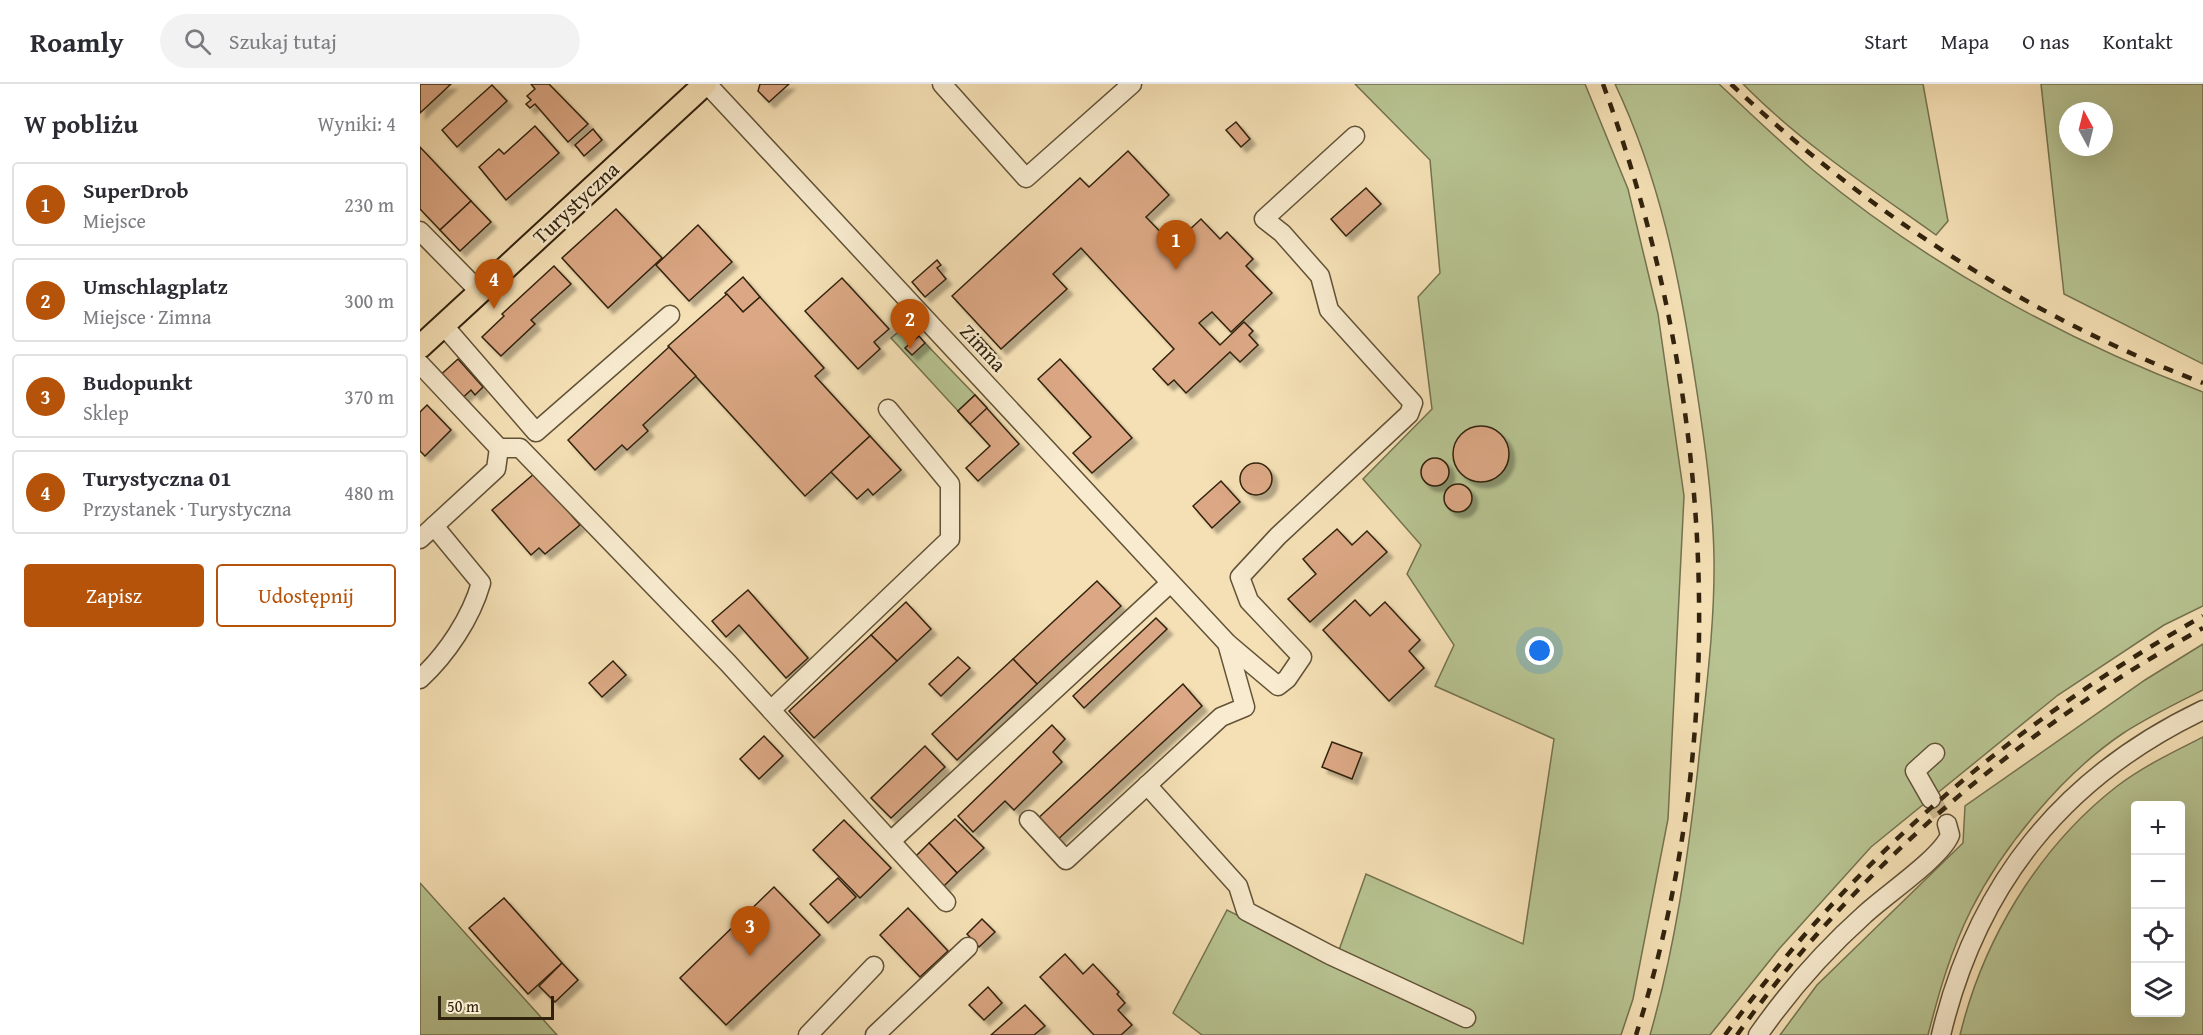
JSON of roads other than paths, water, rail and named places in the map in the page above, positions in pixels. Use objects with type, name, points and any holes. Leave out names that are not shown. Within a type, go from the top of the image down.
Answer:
[{"type":"main road","name":"Turystyczna","points":[[420,347],[706,84]]},
{"type":"street","name":"Zimna","points":[[706,84],[1227,643],[1278,686],[1287,679],[1302,657],[1249,602],[1240,577],[1278,536],[1409,414],[1413,402],[1329,310],[1320,276],[1282,233],[1264,219],[1355,136]]},
{"type":"street","points":[[942,84],[1026,178],[1131,84]]},
{"type":"street","points":[[420,231],[480,292]]},
{"type":"street","points":[[444,326],[536,432],[670,315]]},
{"type":"street","points":[[420,364],[499,448],[520,448],[771,710],[946,902]]},
{"type":"street","points":[[771,710],[950,539],[950,484],[888,409]]},
{"type":"street","points":[[420,539],[496,469],[499,448]]},
{"type":"street","points":[[420,679],[436,665],[475,605],[481,583],[434,526]]},
{"type":"street","points":[[891,841],[1167,586]]},
{"type":"street","points":[[1029,820],[1066,860],[1221,717],[1245,707],[1227,643]]},
{"type":"street","points":[[1941,1035],[1952,992],[1982,918],[1997,890],[2028,846],[2101,771],[2146,740],[2203,710]]},
{"type":"street","points":[[1930,799],[1915,771],[1935,753]]},
{"type":"street","points":[[1147,785],[1238,886],[1246,911],[1330,955],[1466,1018]]},
{"type":"street","points":[[1758,1035],[1829,949],[1900,882],[1937,855],[1950,835],[1947,824]]},
{"type":"street","points":[[875,1035],[968,947]]},
{"type":"street","points":[[808,1035],[874,966]]},
{"type":"tunnel","points":[[1931,799],[1947,824]]},
{"type":"railway","points":[[1603,84],[1640,199],[1669,317],[1688,436],[1698,557],[1698,678],[1688,798],[1667,918],[1636,1035]]},
{"type":"railway","points":[[1731,84],[1838,176],[1894,218],[1952,257],[2074,326],[2203,383]]},
{"type":"railway","points":[[1725,1035],[1775,970],[1827,910],[1941,799],[2002,749],[2066,702],[2203,616]]},
{"type":"railway","points":[[1737,1035],[1784,973],[1835,914],[1890,858],[1948,806],[2008,756],[2071,710],[2203,628]]},
{"type":"place","name":"SuperDrob","points":[[1176,270]]},
{"type":"place","name":"Turystyczna 01","points":[[494,309]]},
{"type":"place","name":"Umschlagplatz","points":[[910,349]]},
{"type":"place","name":"Budopunkt","points":[[750,956]]}]
